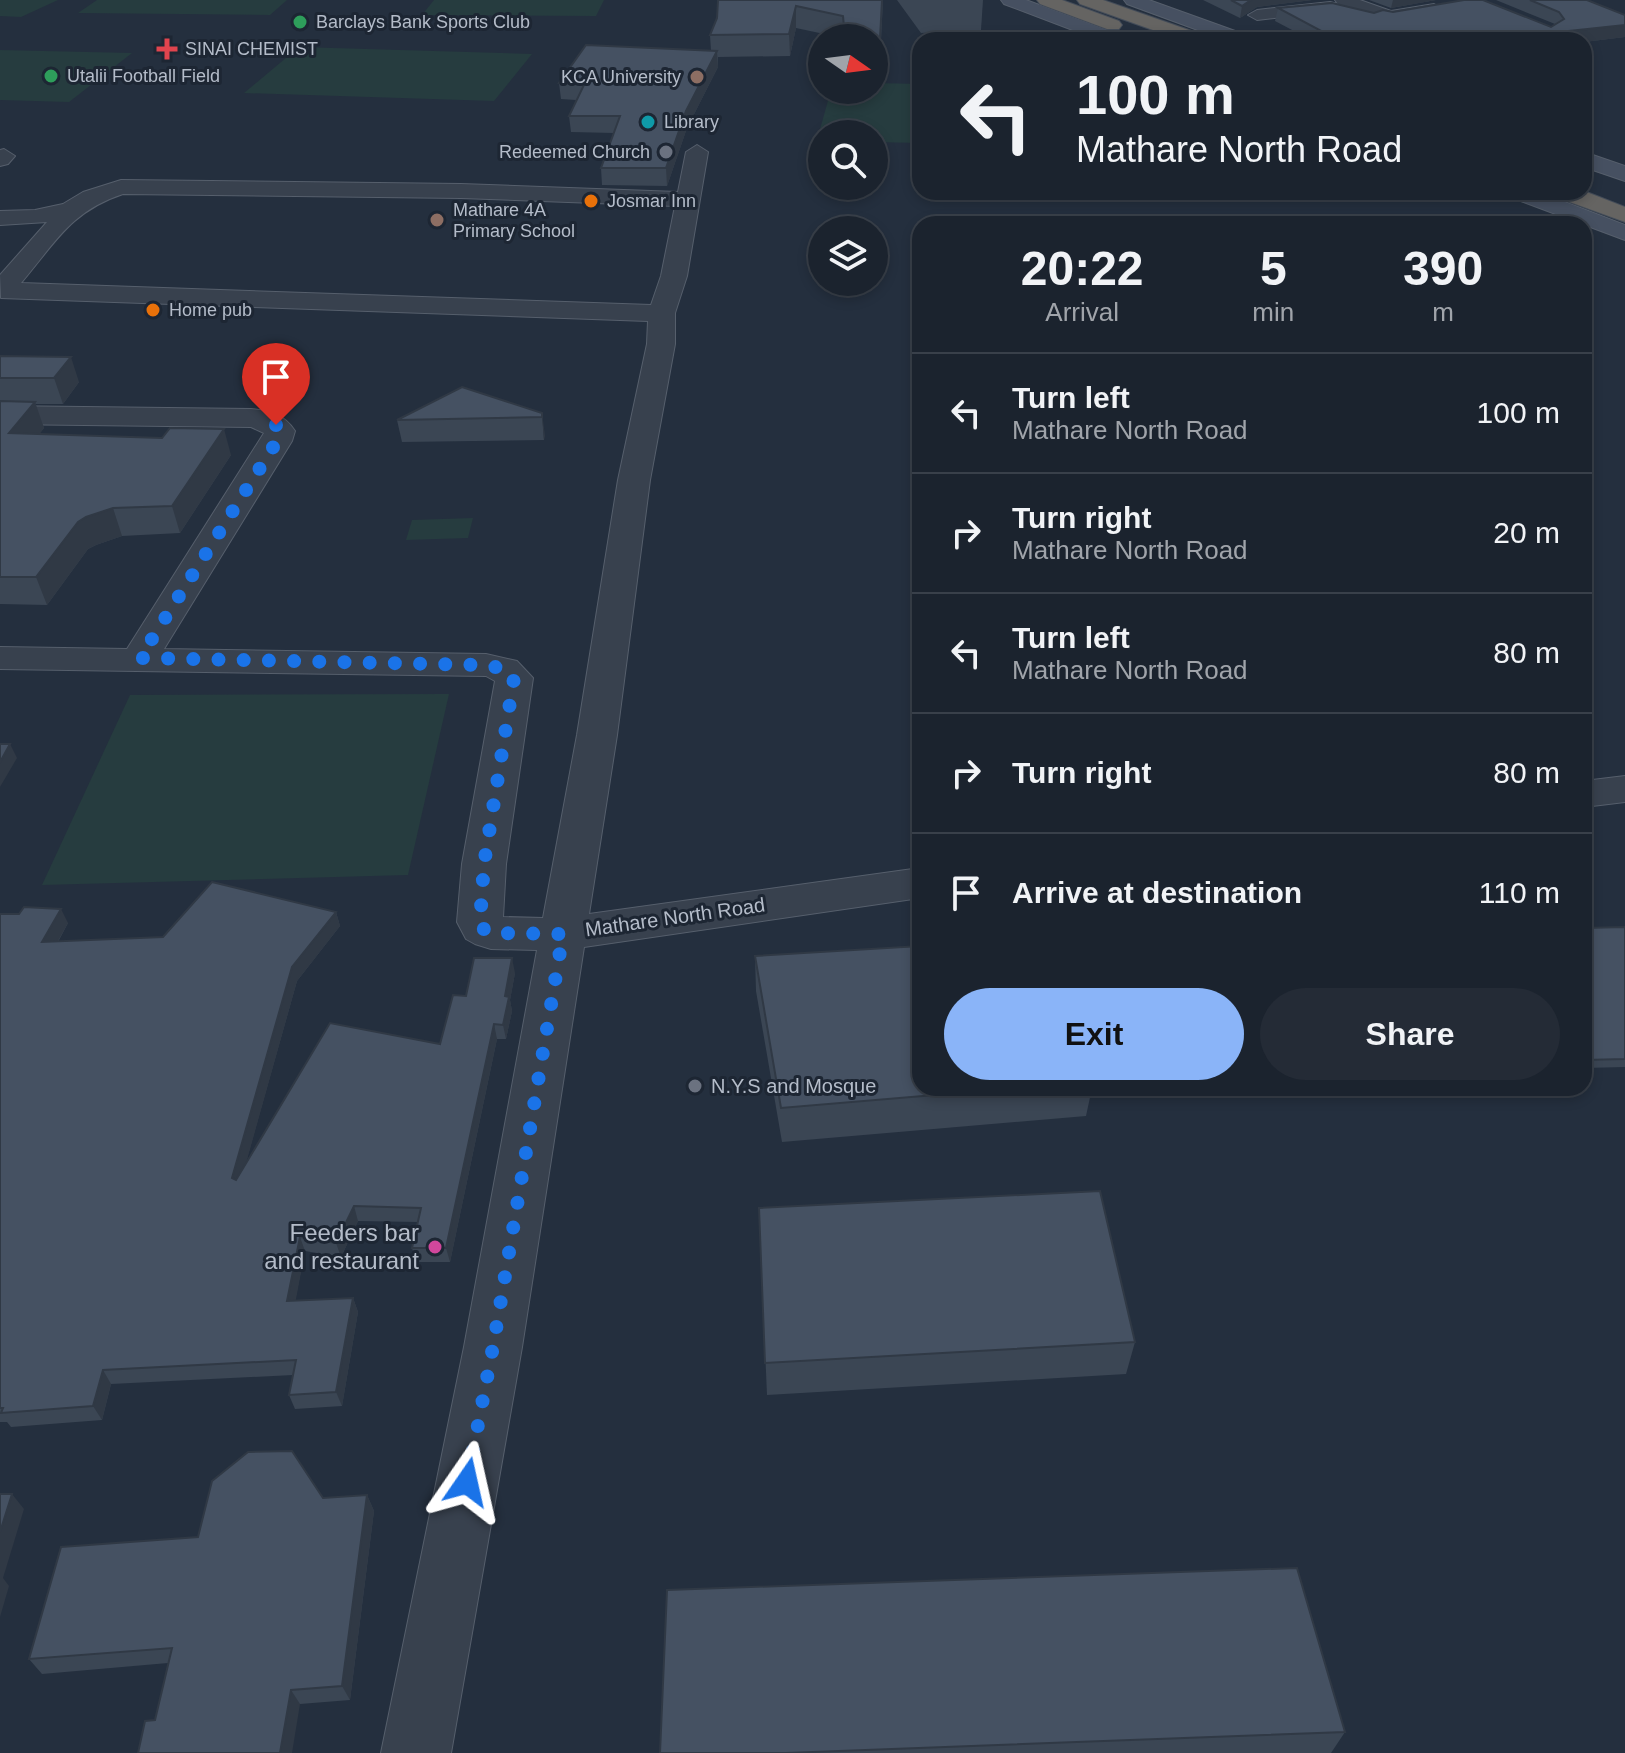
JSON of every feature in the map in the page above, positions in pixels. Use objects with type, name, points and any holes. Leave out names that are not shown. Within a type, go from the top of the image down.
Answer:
[{"type":"highway","points":[[1046,0],[1131,32]]},
{"type":"highway","points":[[1086,0],[1176,32]]},
{"type":"highway","points":[[1592,178],[1625,190]]},
{"type":"highway","points":[[1585,200],[1625,215]]},
{"type":"main road","points":[[1010,0],[1095,32]]},
{"type":"main road","points":[[1133,0],[1220,32]]},
{"type":"main road","points":[[1592,162],[1625,174]]},
{"type":"main road","points":[[1539,200],[1581,216]]},
{"type":"main road","points":[[1592,220],[1625,233]]},
{"type":"street","points":[[1344,0],[1390,17]]},
{"type":"street","points":[[1257,15],[1330,7],[1368,18],[1390,17],[1449,6]]},
{"type":"street","points":[[416,1753],[493,1347],[597,735],[634,480],[659,358],[662,313],[674,276],[697,152]]},
{"type":"street","points":[[662,313],[1,290],[70,210],[91,197],[121,187],[156,185],[687,199]]},
{"type":"street","points":[[0,218],[35,217],[70,210]]},
{"type":"street","points":[[0,415],[251,418],[267,420],[280,431],[277,441],[140,658]]},
{"type":"street","name":"Mathare North Road","points":[[0,658],[486,665],[504,669],[514,678],[484,864],[480,922],[482,928],[491,933],[563,934],[912,884]]},
{"type":"street","points":[[1592,793],[1625,789]]},
{"type":"green space","points":[[0,0],[58,0],[21,17],[0,16]]},
{"type":"green space","points":[[97,0],[287,0],[270,15],[78,13]]},
{"type":"green space","points":[[434,0],[604,0],[596,16],[422,15]]},
{"type":"green space","points":[[299,47],[532,54],[494,101],[244,93]]},
{"type":"green space","name":"Utalii Football Field","points":[[0,50],[132,53],[69,102],[0,100]]},
{"type":"green space","points":[[888,83],[912,84],[912,143],[888,142],[888,120],[823,120],[827,104],[888,104]]},
{"type":"green space","points":[[473,518],[468,538],[406,540],[412,520]]},
{"type":"green space","points":[[449,694],[408,875],[42,885],[130,695]]},
{"type":"building","points":[[718,0],[882,0],[881,24],[844,24],[843,16],[796,6],[789,34],[710,35],[717,18]]},
{"type":"building","points":[[1231,0],[1251,0],[1242,6]]},
{"type":"building","points":[[1464,0],[1483,0],[1551,27],[1564,19],[1559,12],[1530,0],[1587,0],[1625,15],[1625,25],[1559,32],[1323,32],[1278,8],[1332,3],[1374,13],[1383,10],[1393,12]]},
{"type":"building","points":[[586,45],[717,51],[686,111],[666,168],[601,168],[620,116],[569,116],[584,85],[559,83]]},
{"type":"building","points":[[0,356],[71,357],[54,378],[0,378]]},
{"type":"building","points":[[462,387],[542,413],[542,417],[397,420]]},
{"type":"building","points":[[0,401],[35,402],[9,433],[162,438],[170,428],[224,429],[172,506],[113,508],[86,517],[78,522],[36,577],[0,577]]},
{"type":"building","points":[[0,744],[10,744],[0,762]]},
{"type":"building","points":[[212,882],[336,912],[292,967],[232,1178],[236,1180],[330,1023],[440,1044],[453,995],[466,996],[474,958],[512,958],[503,1025],[494,1024],[446,1248],[412,1248],[421,1208],[354,1206],[336,1243],[300,1237],[287,1301],[353,1298],[336,1392],[289,1395],[296,1360],[103,1370],[93,1406],[1,1413],[0,914],[19,914],[24,907],[61,909],[42,942],[163,937]]},
{"type":"building","points":[[1625,927],[1625,1059],[1592,1060],[1592,928]]},
{"type":"building","points":[[912,946],[912,1096],[923,1096],[781,1108],[755,956]]},
{"type":"building","points":[[1100,1191],[1135,1342],[765,1363],[759,1208]]},
{"type":"building","points":[[292,1451],[323,1498],[367,1495],[342,1686],[291,1690],[280,1753],[138,1753],[145,1721],[155,1720],[172,1648],[29,1659],[61,1547],[198,1537],[212,1481],[248,1452]]},
{"type":"building","points":[[0,1494],[12,1494],[0,1532]]},
{"type":"building","points":[[1297,1568],[1345,1732],[786,1753],[660,1753],[667,1590]]},
{"type":"place","name":"Barclays Bank Sports Club","points":[[300,22]]},
{"type":"place","name":"SINAI CHEMIST","points":[[167,49]]},
{"type":"place","name":"Utalii Football Field","points":[[51,76]]},
{"type":"place","name":"KCA University","points":[[697,77]]},
{"type":"place","name":"Library","points":[[648,122]]},
{"type":"place","name":"Redeemed Church","points":[[666,152]]},
{"type":"place","name":"Josmar Inn","points":[[591,201]]},
{"type":"place","name":"Mathare 4A Primary School","points":[[437,220]]},
{"type":"place","name":"Home pub","points":[[153,310]]},
{"type":"place","name":"N.Y.S and Mosque","points":[[695,1086]]},
{"type":"place","name":"Feeders bar and restaurant","points":[[435,1247]]},
{"type":"route","points":[[276,425],[280,431],[277,441],[140,658],[486,665],[504,669],[514,678],[484,864],[480,922],[485,931],[491,933],[563,934],[467,1482]]}]
